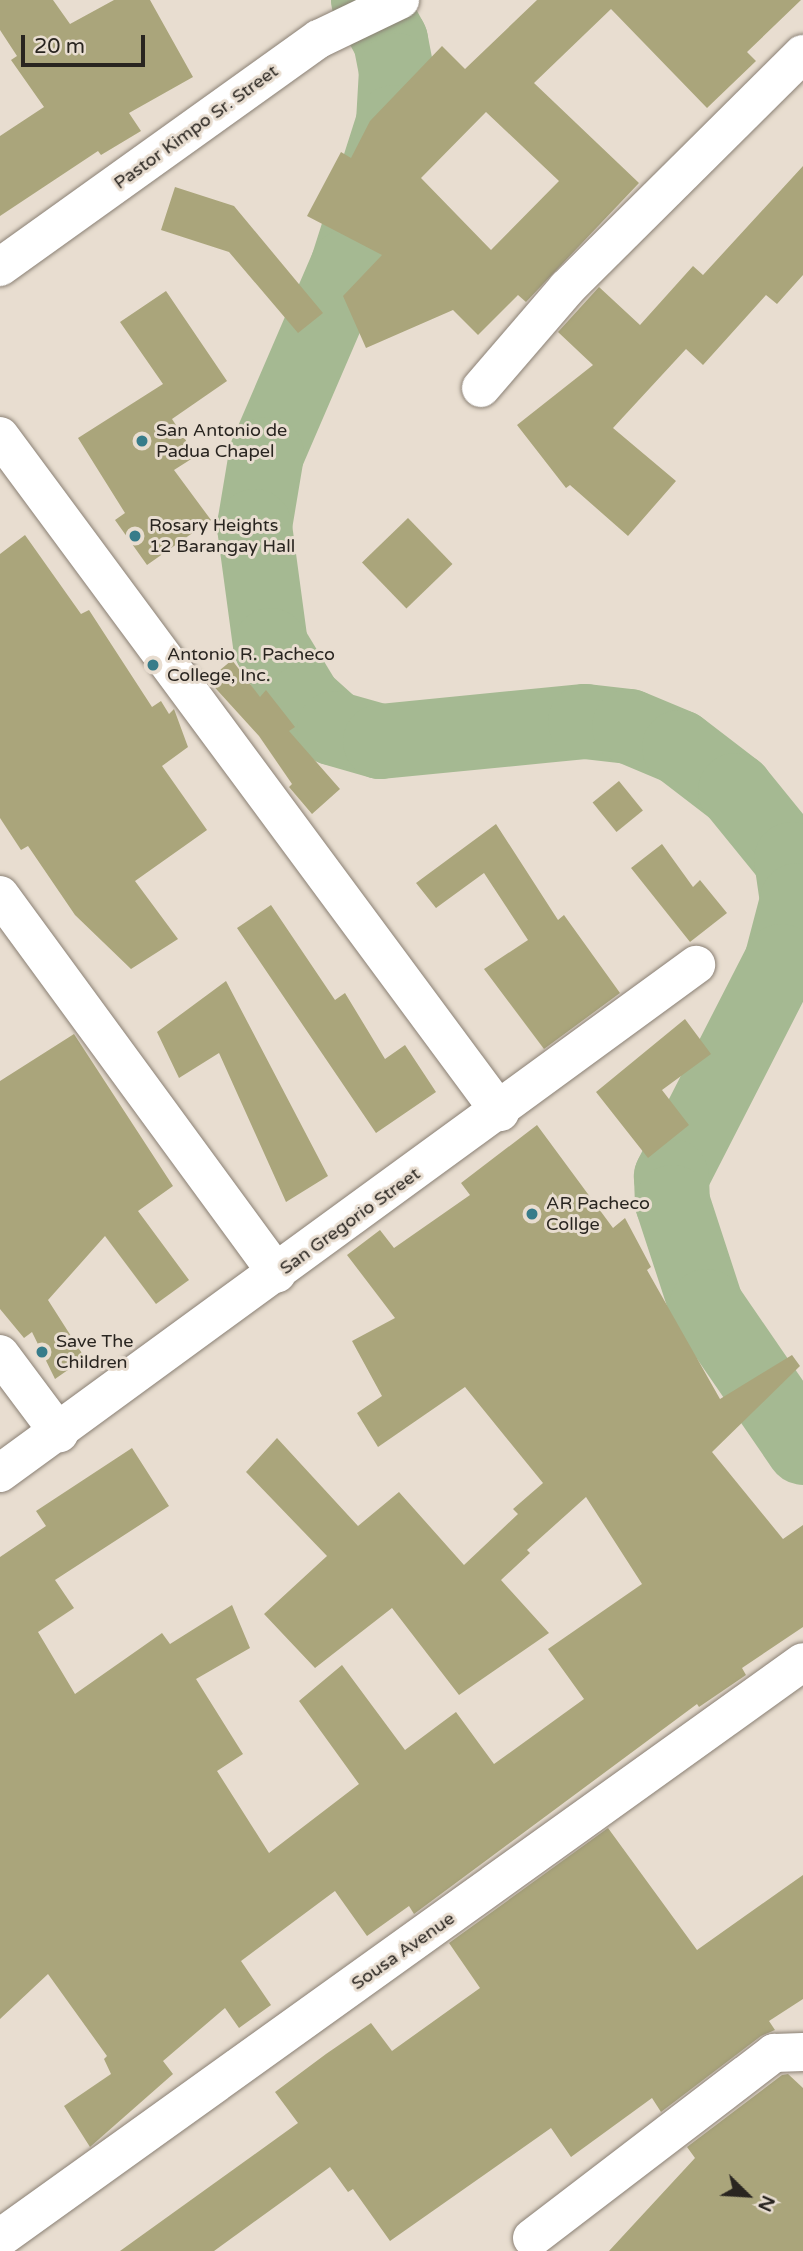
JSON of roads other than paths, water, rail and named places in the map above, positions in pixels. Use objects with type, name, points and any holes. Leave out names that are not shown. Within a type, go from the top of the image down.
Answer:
[{"type":"street","name":"Pastor Kimpo Sr. Street","points":[[0,267],[320,38],[400,0]]},
{"type":"street","points":[[481,388],[567,288],[803,54]]},
{"type":"street","points":[[0,436],[499,1112]]},
{"type":"street","points":[[0,895],[277,1274]]},
{"type":"street","name":"San Gregorio Street","points":[[0,1473],[59,1433],[499,1112],[696,965]]},
{"type":"street","points":[[0,1354],[59,1433]]},
{"type":"street","name":"Sousa Avenue","points":[[0,2238],[803,1662]]},
{"type":"street","points":[[532,2238],[774,2053],[803,2052]]},
{"type":"waterway","points":[[368,0],[390,40],[396,70],[393,122],[347,266],[266,454],[254,526],[270,645],[304,701],[334,728],[380,741],[585,721],[629,726],[679,747],[735,790],[791,859],[797,900],[781,961],[671,1176],[672,1202],[706,1306],[803,1447]]},
{"type":"place","name":"San Antonio de Padua Chapel","points":[[142,441]]},
{"type":"place","name":"Rosary Heights 12 Barangay Hall","points":[[135,536]]},
{"type":"place","name":"Antonio R. Pacheco College, Inc.","points":[[153,665]]},
{"type":"place","name":"AR Pacheco Collge","points":[[532,1214]]},
{"type":"place","name":"Save The Children","points":[[42,1352]]}]
